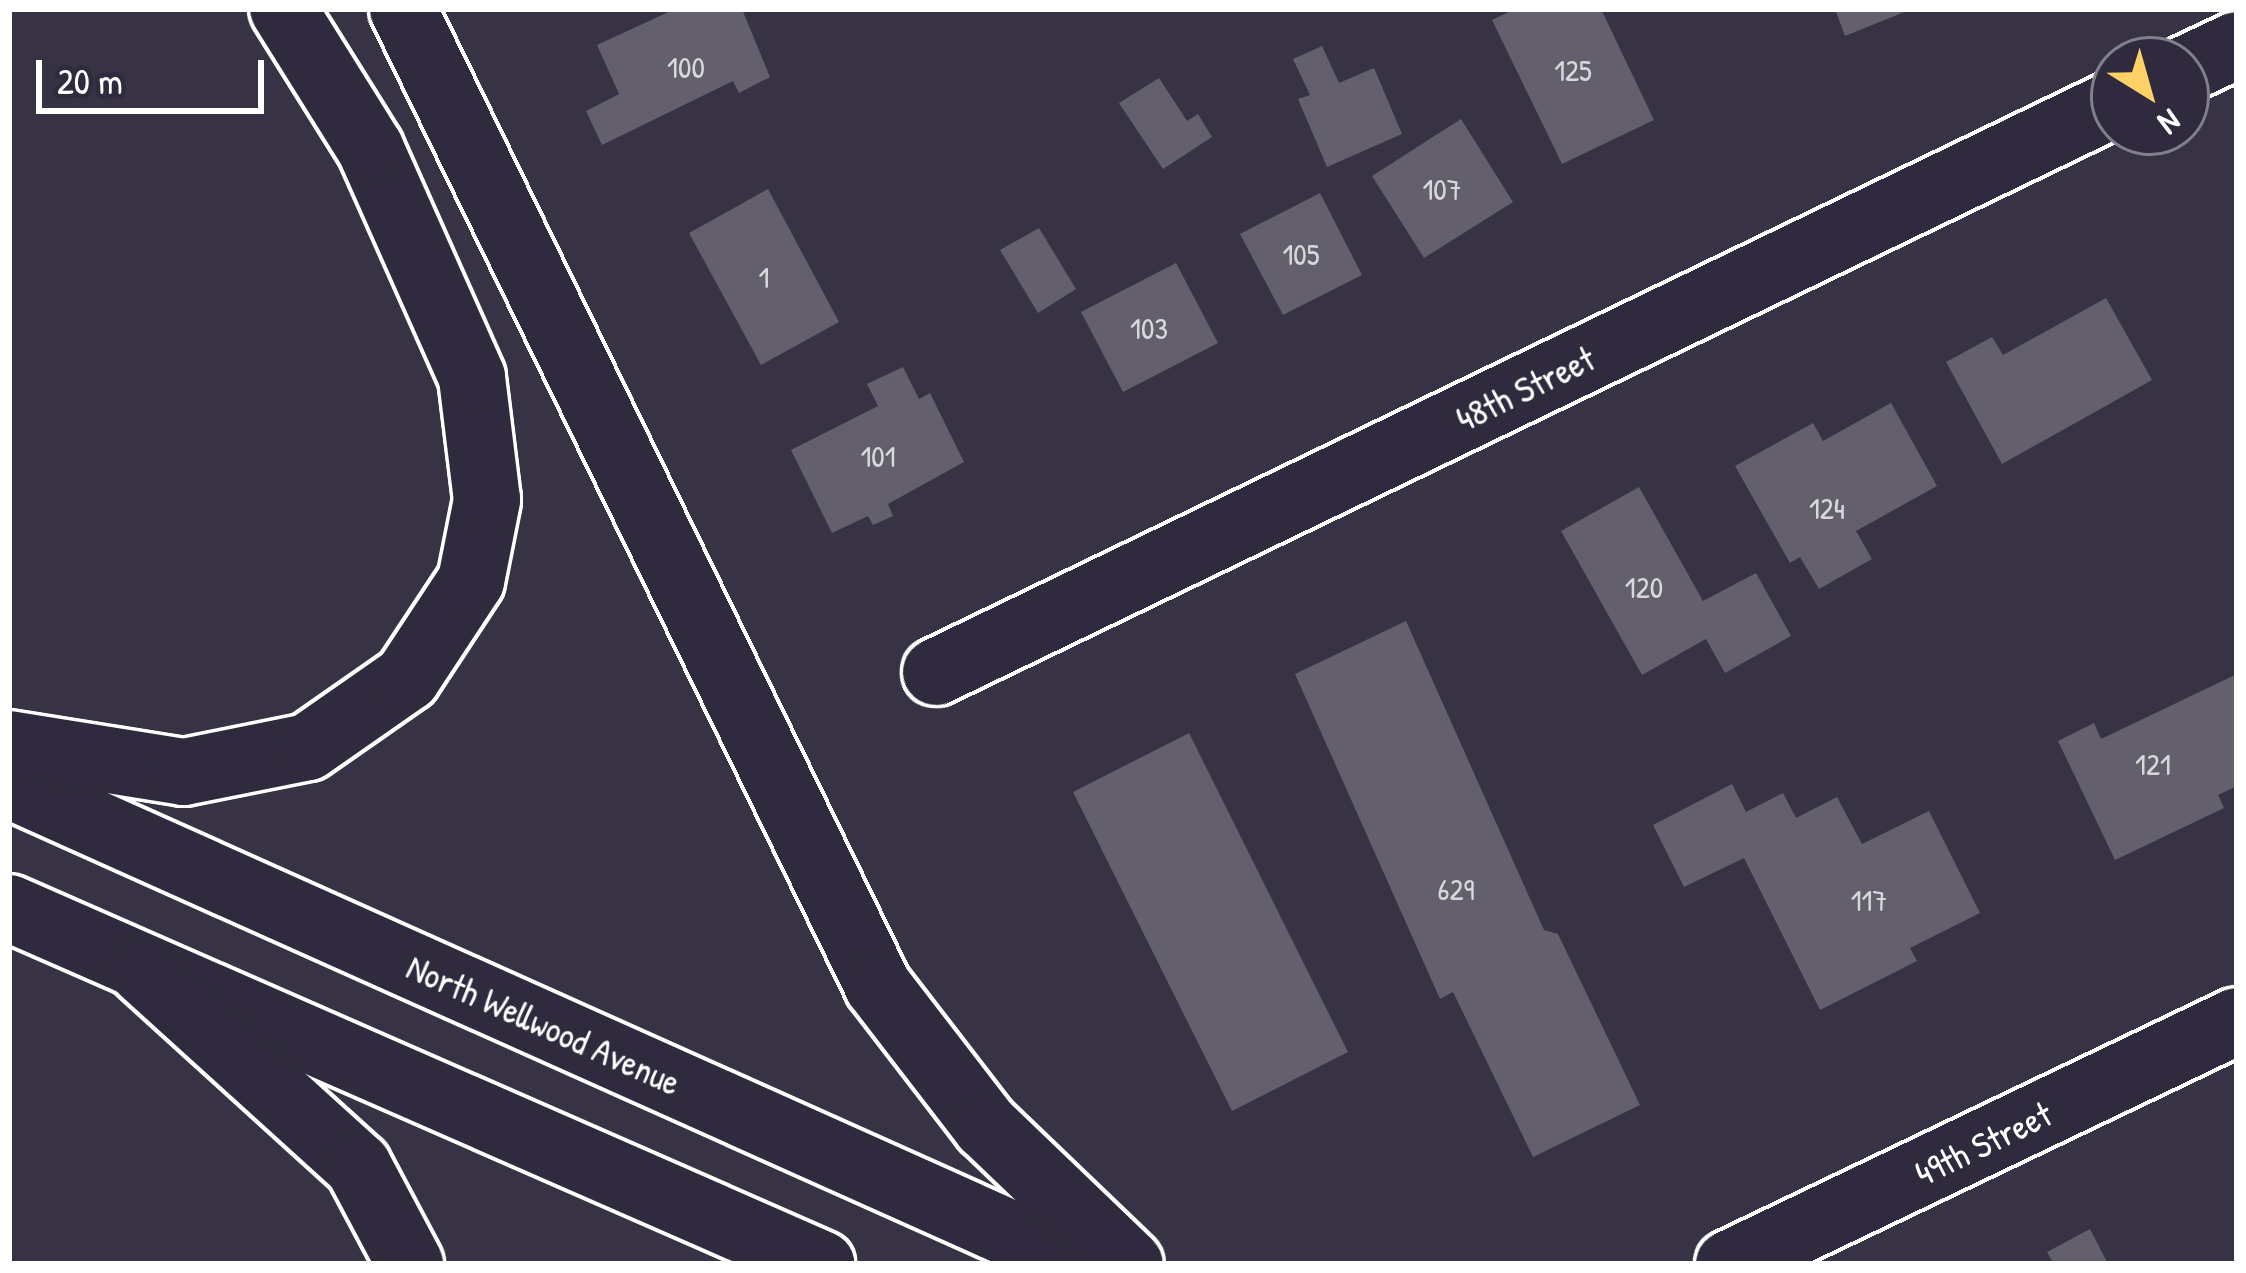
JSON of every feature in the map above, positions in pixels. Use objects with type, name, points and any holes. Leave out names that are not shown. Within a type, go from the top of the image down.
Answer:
[{"type":"main road","points":[[9,744],[184,772],[308,747],[407,678],[471,581],[487,500],[472,377],[370,148],[283,9]]},
{"type":"main road","points":[[404,9],[878,986],[986,1126],[1130,1264]]},
{"type":"main road","points":[[2210,57],[2237,44]]},
{"type":"main road","name":"48th Street","points":[[936,672],[2090,116]]},
{"type":"main road","name":"North Wellwood Avenue","points":[[9,784],[1078,1264]]},
{"type":"main road","points":[[9,908],[143,971],[821,1264]]},
{"type":"main road","points":[[143,971],[358,1166],[410,1264]]},
{"type":"main road","name":"49th Street","points":[[1730,1264],[2237,1021]]},
{"type":"building","points":[[675,9],[742,9],[770,77],[739,93],[733,81],[602,145],[586,111],[619,94],[597,45]]},
{"type":"building","points":[[1515,9],[1601,9],[1654,120],[1562,164],[1492,20]]},
{"type":"building","points":[[1835,9],[1912,9],[1845,36]]},
{"type":"building","points":[[1322,46],[1339,83],[1374,68],[1402,134],[1327,167],[1298,99],[1310,95],[1293,59]]},
{"type":"building","points":[[1159,78],[1187,121],[1198,114],[1212,137],[1163,169],[1119,103]]},
{"type":"building","points":[[1461,119],[1513,202],[1424,258],[1372,176]]},
{"type":"building","points":[[768,189],[839,322],[761,365],[689,233]]},
{"type":"building","points":[[1320,193],[1362,275],[1283,315],[1240,234]]},
{"type":"building","points":[[1039,228],[1076,289],[1038,313],[1000,250]]},
{"type":"building","points":[[1176,263],[1218,343],[1123,392],[1081,312]]},
{"type":"building","points":[[2106,298],[2152,380],[2002,464],[1946,362],[1992,337],[2003,355]]},
{"type":"building","points":[[903,367],[919,399],[930,393],[964,462],[888,504],[893,516],[873,525],[868,516],[832,533],[791,450],[878,406],[867,384]]},
{"type":"building","points":[[1891,403],[1937,486],[1856,531],[1872,559],[1819,589],[1800,557],[1790,563],[1735,466],[1813,423],[1823,441]]},
{"type":"building","points":[[1639,487],[1703,601],[1756,573],[1791,636],[1725,673],[1706,639],[1642,675],[1561,531]]},
{"type":"building","points":[[1406,621],[1544,930],[1558,934],[1640,1105],[1533,1157],[1453,992],[1440,999],[1295,674]]},
{"type":"building","points":[[2237,674],[2237,786],[2218,795],[2224,808],[2115,860],[2058,741],[2094,723],[2101,739]]},
{"type":"building","points":[[1189,733],[1348,1052],[1232,1111],[1073,792]]},
{"type":"building","points":[[1732,784],[1746,812],[1783,793],[1796,818],[1837,797],[1862,844],[1929,811],[1980,913],[1910,948],[1917,961],[1820,1010],[1744,858],[1684,887],[1653,825]]},
{"type":"building","points":[[2090,1229],[2108,1264],[2054,1264],[2047,1252]]}]
